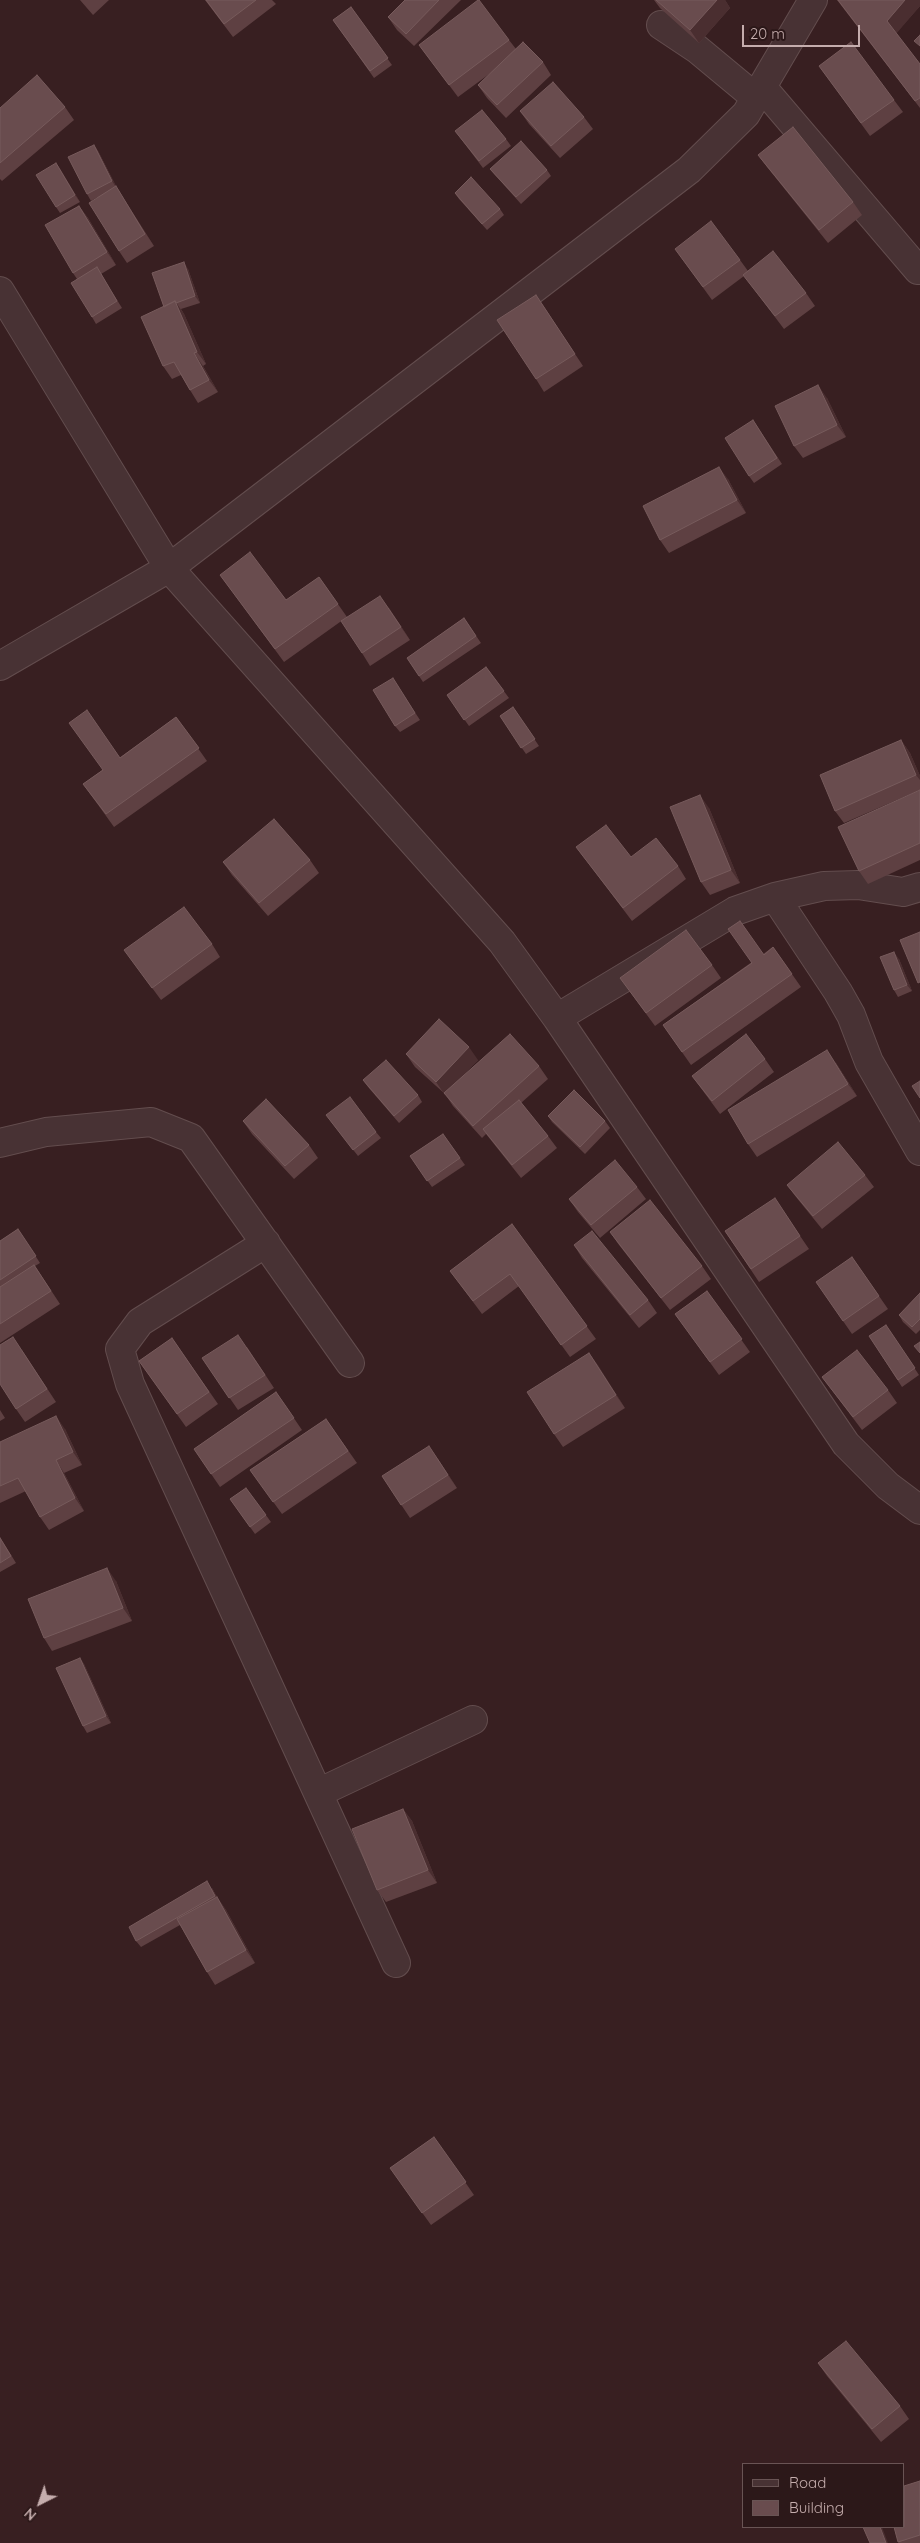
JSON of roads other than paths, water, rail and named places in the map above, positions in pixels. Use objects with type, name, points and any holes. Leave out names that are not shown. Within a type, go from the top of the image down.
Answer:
[{"type":"street","points":[[0,666],[169,568],[690,170],[746,114],[813,0]]},
{"type":"street","points":[[661,25],[759,93],[918,270]]},
{"type":"street","points":[[0,291],[169,568],[502,942],[557,1018],[846,1444],[888,1486],[920,1510]]},
{"type":"street","points":[[557,1018],[727,916],[775,896],[824,886],[858,885],[903,892],[920,887]]},
{"type":"street","points":[[775,896],[838,992],[851,1015],[869,1062],[920,1151]]},
{"type":"street","points":[[0,1143],[46,1132],[151,1122],[191,1138],[350,1363]]},
{"type":"street","points":[[266,1243],[140,1322],[120,1349],[130,1384],[396,1963]]},
{"type":"street","points":[[318,1793],[473,1720]]}]
